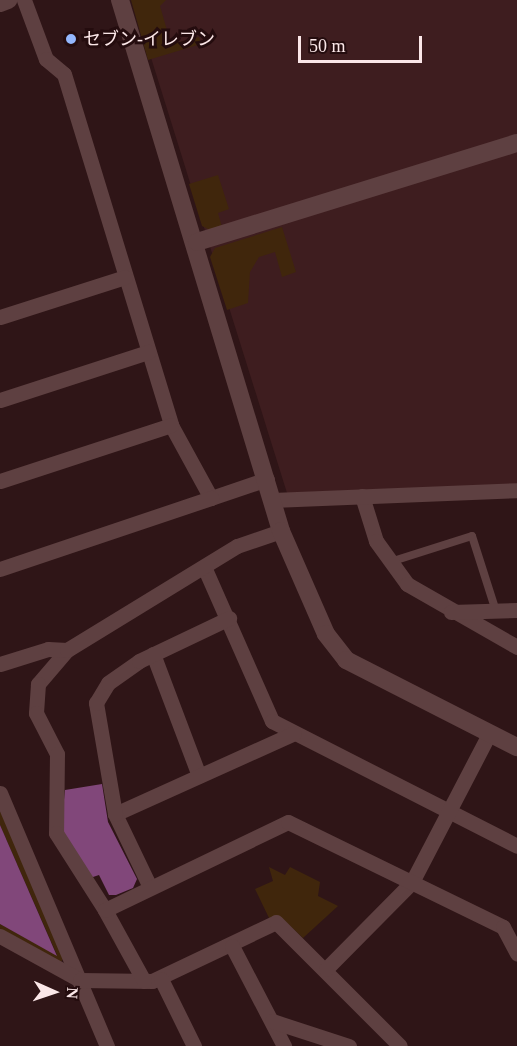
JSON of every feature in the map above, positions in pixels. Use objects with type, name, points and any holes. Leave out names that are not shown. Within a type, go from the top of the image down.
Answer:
[{"type":"street","points":[[0,3],[8,0]]},
{"type":"street","points":[[24,0],[46,59],[64,74],[171,425],[211,498]]},
{"type":"street","points":[[120,0],[197,242],[281,531],[326,634],[346,660],[517,747]]},
{"type":"street","points":[[197,242],[517,143]]},
{"type":"street","points":[[0,316],[125,277]]},
{"type":"street","points":[[0,400],[148,352]]},
{"type":"street","points":[[0,481],[171,425]]},
{"type":"street","points":[[0,568],[267,479]]},
{"type":"street","points":[[272,500],[517,490]]},
{"type":"street","points":[[362,496],[389,563],[407,584],[451,612],[517,647]]},
{"type":"street","points":[[144,981],[105,910],[56,833],[57,754],[36,713],[38,684],[67,650],[205,569],[237,546],[281,531]]},
{"type":"street","points":[[205,569],[229,618],[260,701],[272,721],[517,846]]},
{"type":"street","points":[[451,612],[517,610]]},
{"type":"street","points":[[149,885],[115,814],[96,703],[108,682],[153,654],[229,618]]},
{"type":"street","points":[[0,664],[48,649],[67,650]]},
{"type":"street","points":[[153,654],[199,776]]},
{"type":"street","points":[[115,814],[294,733]]},
{"type":"street","points":[[326,969],[412,882],[489,734]]},
{"type":"street","points":[[0,794],[107,1046]]},
{"type":"street","points":[[105,910],[149,885],[288,822],[503,927],[517,953]]},
{"type":"street","points":[[0,936],[80,980],[144,981],[161,978],[232,946],[276,922],[326,969],[400,1046]]},
{"type":"street","points":[[232,946],[285,1046]]},
{"type":"street","points":[[161,978],[194,1046]]},
{"type":"street","points":[[272,1021],[349,1046]]},
{"type":"lane","points":[[389,563],[472,536],[496,610]]},
{"type":"shaded area","points":[[131,0],[166,0],[160,6],[171,44],[199,37],[201,44],[148,60]]},
{"type":"shaded area","points":[[133,0],[517,0],[517,484],[287,493]]},
{"type":"shaded area","points":[[218,175],[229,209],[218,213],[222,227],[210,230],[202,226],[189,184]]},
{"type":"shaded area","points":[[282,227],[296,272],[282,277],[275,252],[259,257],[250,272],[248,303],[227,310],[210,257],[215,248]]},
{"type":"shaded area","points":[[102,784],[108,822],[137,879],[133,888],[116,895],[109,895],[99,875],[90,878],[61,828],[65,790]]},
{"type":"shaded area","points":[[0,811],[64,957],[60,964],[0,932],[0,924],[57,955],[0,825]]},
{"type":"shaded area","points":[[0,825],[57,956],[0,924]]},
{"type":"shaded area","points":[[269,867],[285,875],[290,867],[320,882],[318,896],[338,906],[303,938],[283,919],[270,920],[255,889],[273,881]]},
{"type":"place","name":"セブン-イレブン","points":[[71,39]]}]
